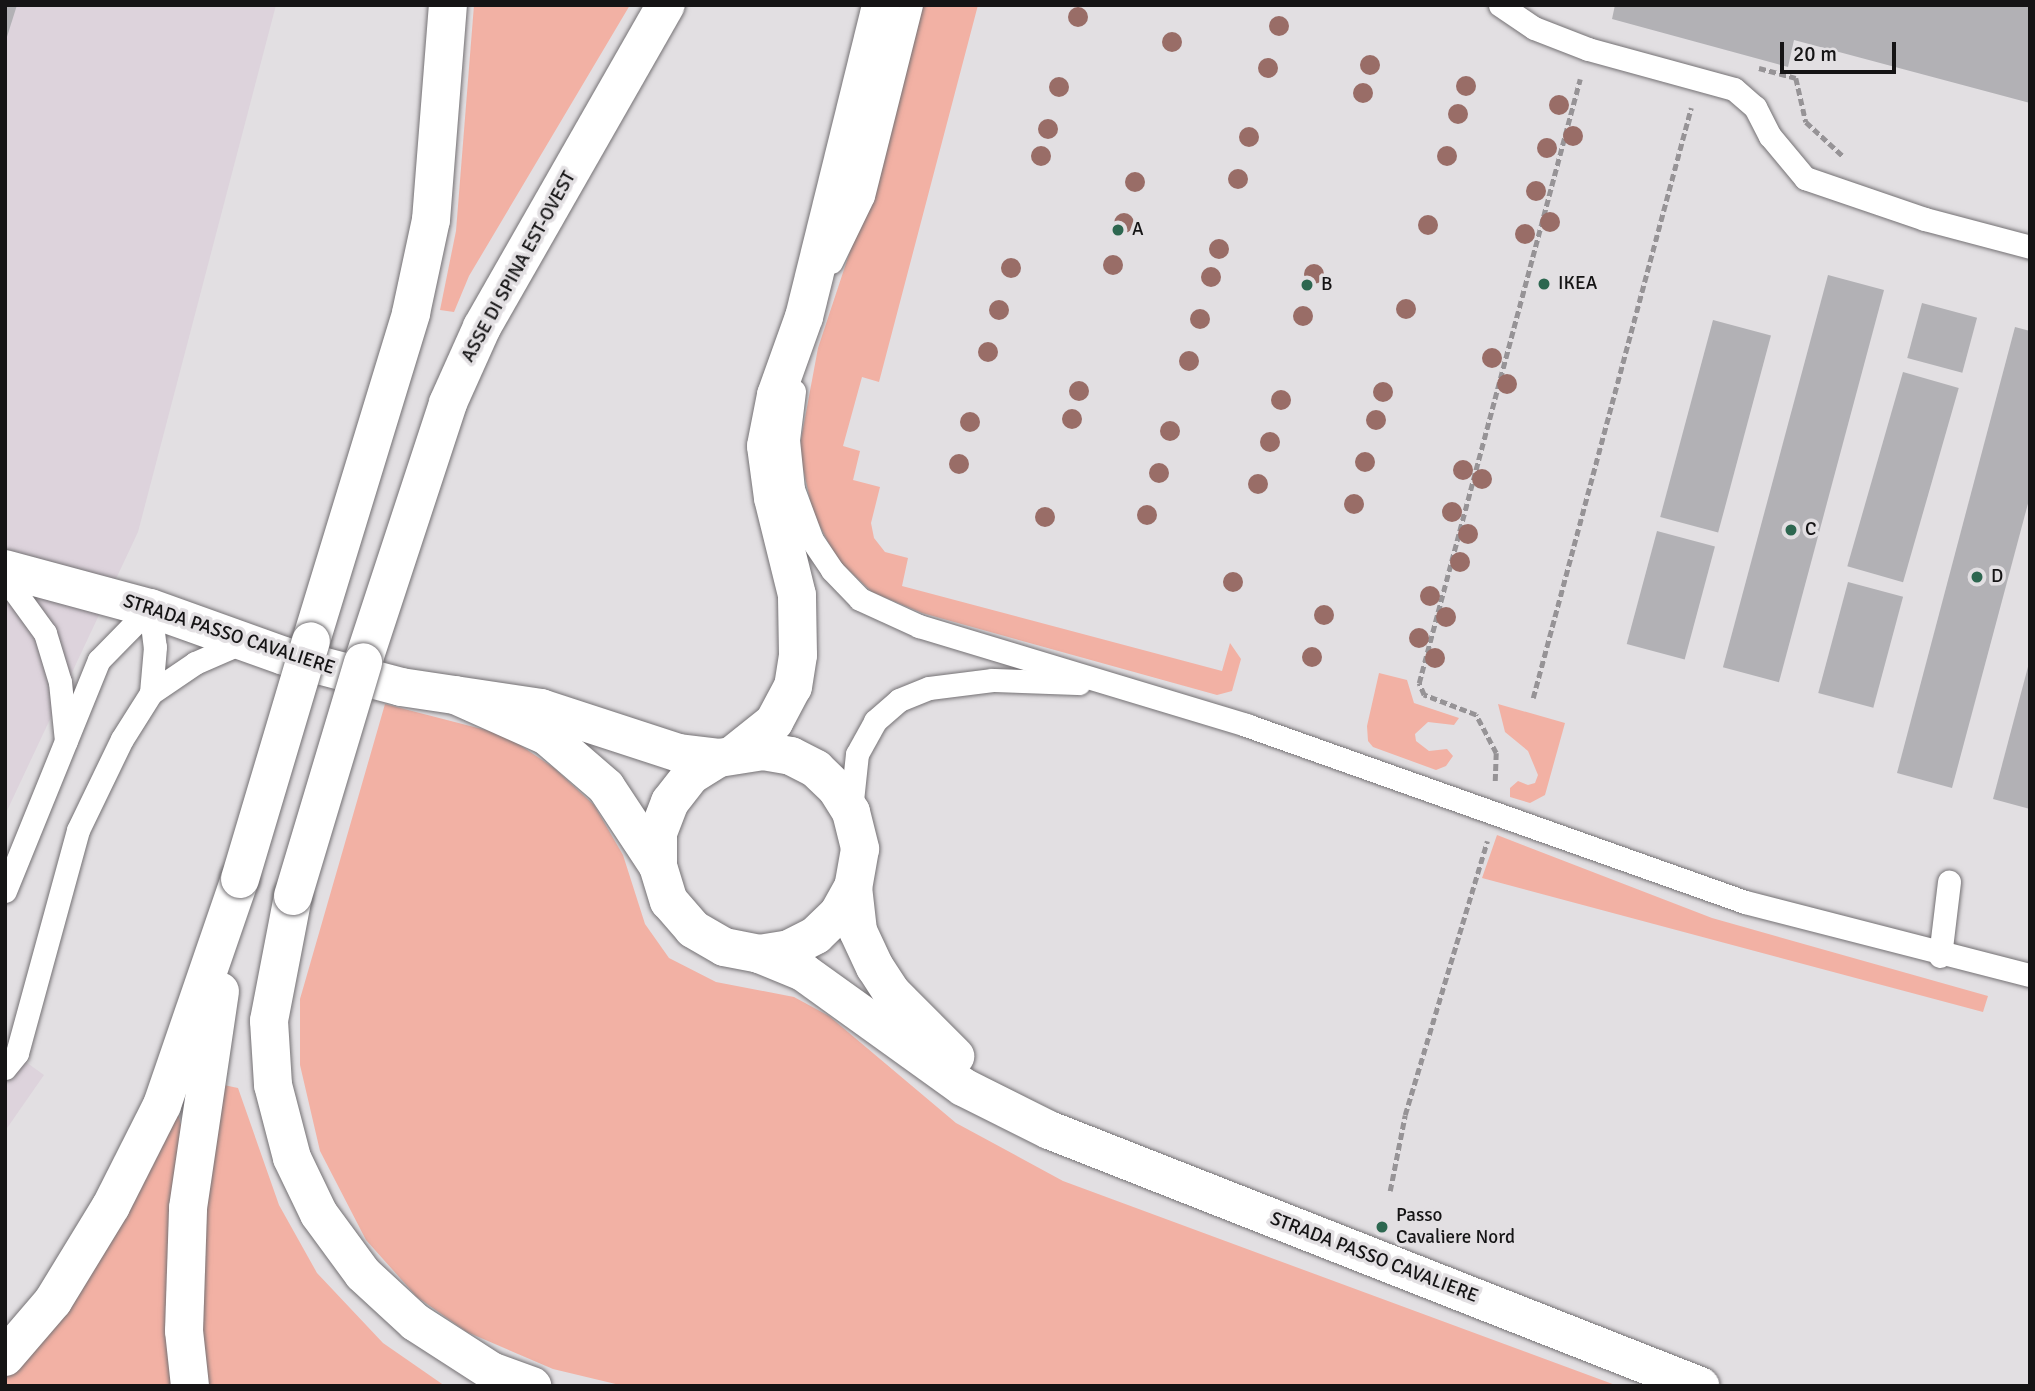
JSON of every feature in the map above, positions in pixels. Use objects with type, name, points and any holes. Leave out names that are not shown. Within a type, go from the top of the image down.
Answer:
[{"type":"main road","points":[[5,1357],[53,1301],[111,1206],[162,1105],[240,879],[411,313],[431,220],[448,5]]},
{"type":"main road","name":"ASSE DI SPINA EST-OVEST","points":[[532,1386],[491,1371],[415,1322],[363,1274],[314,1203],[292,1158],[273,1085],[269,1021],[293,896],[363,662],[448,403],[482,327],[666,5]]},
{"type":"main road","points":[[658,866],[658,833],[670,802],[691,776],[727,756],[774,722],[793,687],[798,654],[797,596],[766,446],[776,395],[804,317],[881,5]]},
{"type":"main road","name":"STRADA PASSO CAVALIERE","points":[[5,569],[150,608],[243,642],[401,687],[541,708],[679,753],[727,756]]},
{"type":"main road","points":[[455,695],[547,736],[606,787],[658,866],[669,901],[692,929],[724,947],[760,954],[838,994],[963,1087],[1049,1130]]},
{"type":"main road","points":[[727,756],[763,751],[791,755],[816,769],[836,788],[851,812],[860,849],[853,887],[858,931],[891,992],[968,1069],[1049,1130]]},
{"type":"main road","points":[[190,1386],[184,1331],[188,1208],[240,879]]},
{"type":"main road","points":[[760,954],[789,949],[816,935],[838,914],[853,887]]},
{"type":"main road","name":"STRADA PASSO CAVALIERE","points":[[1049,1130],[1700,1386]]},
{"type":"lane","points":[[911,5],[863,196],[804,317],[788,440],[793,489],[812,540],[832,570],[860,598],[919,626],[1246,725],[1745,902],[1940,956],[2029,976]]},
{"type":"lane","points":[[1500,5],[1534,28],[1578,46],[1734,89],[1755,107],[1770,136],[1805,178],[1925,219],[2030,247]]},
{"type":"lane","points":[[5,578],[45,632],[61,682],[66,745]]},
{"type":"lane","points":[[5,1068],[17,1053],[78,830],[151,692],[155,647],[150,608]]},
{"type":"lane","points":[[5,891],[99,660],[150,608]]},
{"type":"lane","points":[[151,692],[195,663],[243,642]]},
{"type":"lane","points":[[851,812],[857,754],[875,721],[899,700],[929,688],[992,680],[1110,684]]},
{"type":"lane","points":[[1940,956],[1949,882]]},
{"type":"path","points":[[1744,64],[1796,78],[1806,122],[1850,163]]},
{"type":"path","points":[[1390,1191],[1405,1115],[1494,815],[1496,753],[1476,715],[1424,695],[1419,683],[1582,71]]},
{"type":"path","points":[[1533,698],[1694,100]]},
{"type":"shaded area","points":[[5,5],[276,5],[138,532],[5,815]]},
{"type":"shaded area","points":[[474,5],[630,5],[469,276],[454,312],[440,310],[456,231]]},
{"type":"shaded area","points":[[915,5],[978,5],[879,382],[862,377],[843,446],[860,451],[853,480],[880,487],[871,523],[874,538],[885,552],[908,558],[902,586],[1222,671],[1230,643],[1241,659],[1232,691],[1217,695],[922,613],[872,592],[837,559],[813,513],[799,450],[818,348],[868,197]]},
{"type":"shaded area","points":[[1379,673],[1407,680],[1414,703],[1459,718],[1454,725],[1428,722],[1415,734],[1416,741],[1429,751],[1447,749],[1453,756],[1446,766],[1436,770],[1373,747],[1368,741],[1367,726]]},
{"type":"shaded area","points":[[385,704],[505,735],[554,768],[594,805],[623,855],[645,924],[669,958],[716,982],[794,997],[829,1016],[956,1123],[1063,1181],[1618,1386],[624,1386],[553,1369],[467,1332],[417,1297],[366,1240],[320,1151],[300,1065],[300,999]]},
{"type":"shaded area","points":[[1498,704],[1565,723],[1545,795],[1530,803],[1510,797],[1510,788],[1518,781],[1528,785],[1535,783],[1538,775],[1528,751],[1505,732]]},
{"type":"shaded area","points":[[1497,835],[1712,918],[1988,996],[1983,1012],[1482,878]]},
{"type":"shaded area","points":[[5,1047],[44,1075],[5,1131]]},
{"type":"shaded area","points":[[219,1084],[238,1088],[279,1205],[317,1273],[383,1343],[445,1386],[204,1386],[200,1329],[202,1210]]},
{"type":"shaded area","points":[[177,1108],[182,1130],[174,1386],[5,1386],[5,1379],[68,1310]]},
{"type":"building","points":[[5,5],[17,5],[6,40],[5,40]]},
{"type":"building","points":[[1615,5],[2030,5],[2030,103],[1794,40],[1788,67],[1612,19]]},
{"type":"building","points":[[1828,275],[1884,290],[1779,682],[1723,667]]},
{"type":"building","points":[[1922,303],[1977,318],[1962,373],[1907,358]]},
{"type":"building","points":[[1713,320],[1771,336],[1718,533],[1660,517]]},
{"type":"building","points":[[2015,327],[2030,331],[2030,496],[1952,788],[1897,773]]},
{"type":"building","points":[[1903,372],[1959,388],[1903,582],[1847,566]]},
{"type":"building","points":[[1657,531],[1715,547],[1685,660],[1627,644]]},
{"type":"building","points":[[1848,582],[1903,597],[1873,708],[1818,693]]},
{"type":"building","points":[[2030,663],[2030,809],[1993,799]]},
{"type":"place","name":"A","points":[[1118,230]]},
{"type":"place","name":"IKEA","points":[[1544,284]]},
{"type":"place","name":"B","points":[[1307,285]]},
{"type":"place","name":"C","points":[[1791,530]]},
{"type":"place","name":"D","points":[[1977,577]]},
{"type":"place","name":"Passo Cavaliere Nord","points":[[1382,1227]]}]
